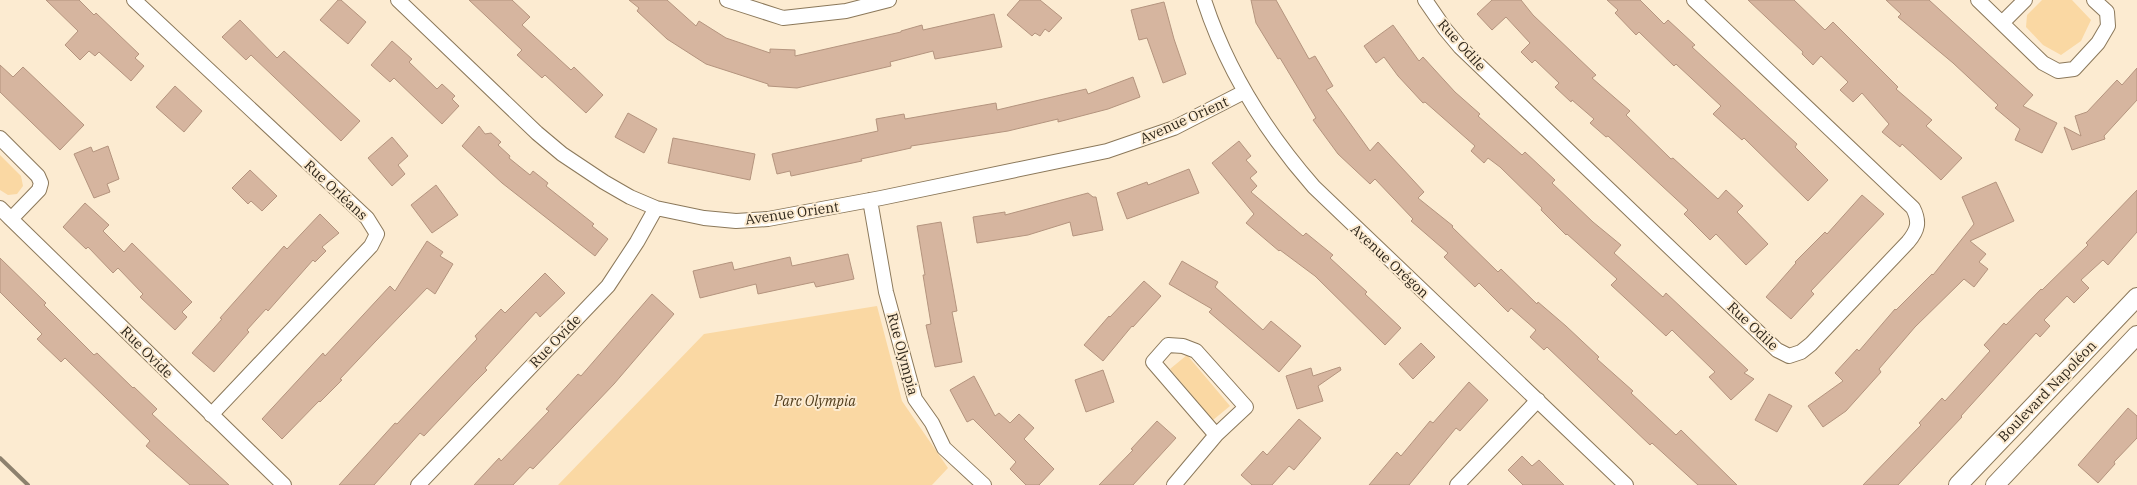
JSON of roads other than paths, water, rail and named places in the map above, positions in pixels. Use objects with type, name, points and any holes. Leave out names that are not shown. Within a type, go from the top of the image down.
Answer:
[{"type":"street","name":"Rue Orléans","points":[[134,0],[367,218],[377,234],[372,246],[211,415]]},
{"type":"street","name":"Avenue Orient","points":[[398,0],[537,133],[562,154],[604,182],[656,208],[704,218],[736,221],[768,219],[1056,162],[1127,145],[1174,128],[1244,92]]},
{"type":"street","points":[[727,0],[783,18],[846,11],[889,0]]},
{"type":"street","name":"Avenue Orégon","points":[[1204,0],[1217,35],[1244,92],[1283,150],[1314,187],[1626,485]]},
{"type":"street","name":"Rue Odile","points":[[1425,0],[1444,29],[1460,47],[1777,350],[1789,356],[1801,352],[1811,344],[1908,242],[1917,230],[1918,217],[1913,208],[1694,0]]},
{"type":"street","points":[[1978,0],[2043,62],[2058,71],[2074,69],[2098,43],[2108,26],[2107,12],[2094,0]]},
{"type":"street","points":[[2002,23],[2025,0]]},
{"type":"street","points":[[0,138],[38,176],[41,183],[39,190],[11,219]]},
{"type":"street","name":"Rue Olympia","points":[[870,200],[886,292],[915,399],[932,423],[944,448],[984,485]]},
{"type":"street","name":"Rue Ovide","points":[[0,208],[284,485]]},
{"type":"street","name":"Rue Ovide","points":[[418,485],[608,286],[637,242],[656,208]]},
{"type":"street","name":"Boulevard Napoléon","points":[[1958,485],[2137,297]]},
{"type":"street","name":"Boulevard Napoléon","points":[[1994,485],[2137,335]]},
{"type":"street","points":[[1174,485],[1216,435],[1246,407],[1196,352],[1183,346],[1168,345],[1153,362],[1216,435]]},
{"type":"street","points":[[1457,485],[1538,400]]},
{"type":"street","points":[[2003,437],[2022,456]]},
{"type":"railway","points":[[0,458],[28,485]]},
{"type":"park label","name":"Parc Olympia","points":[[815,401]]}]
